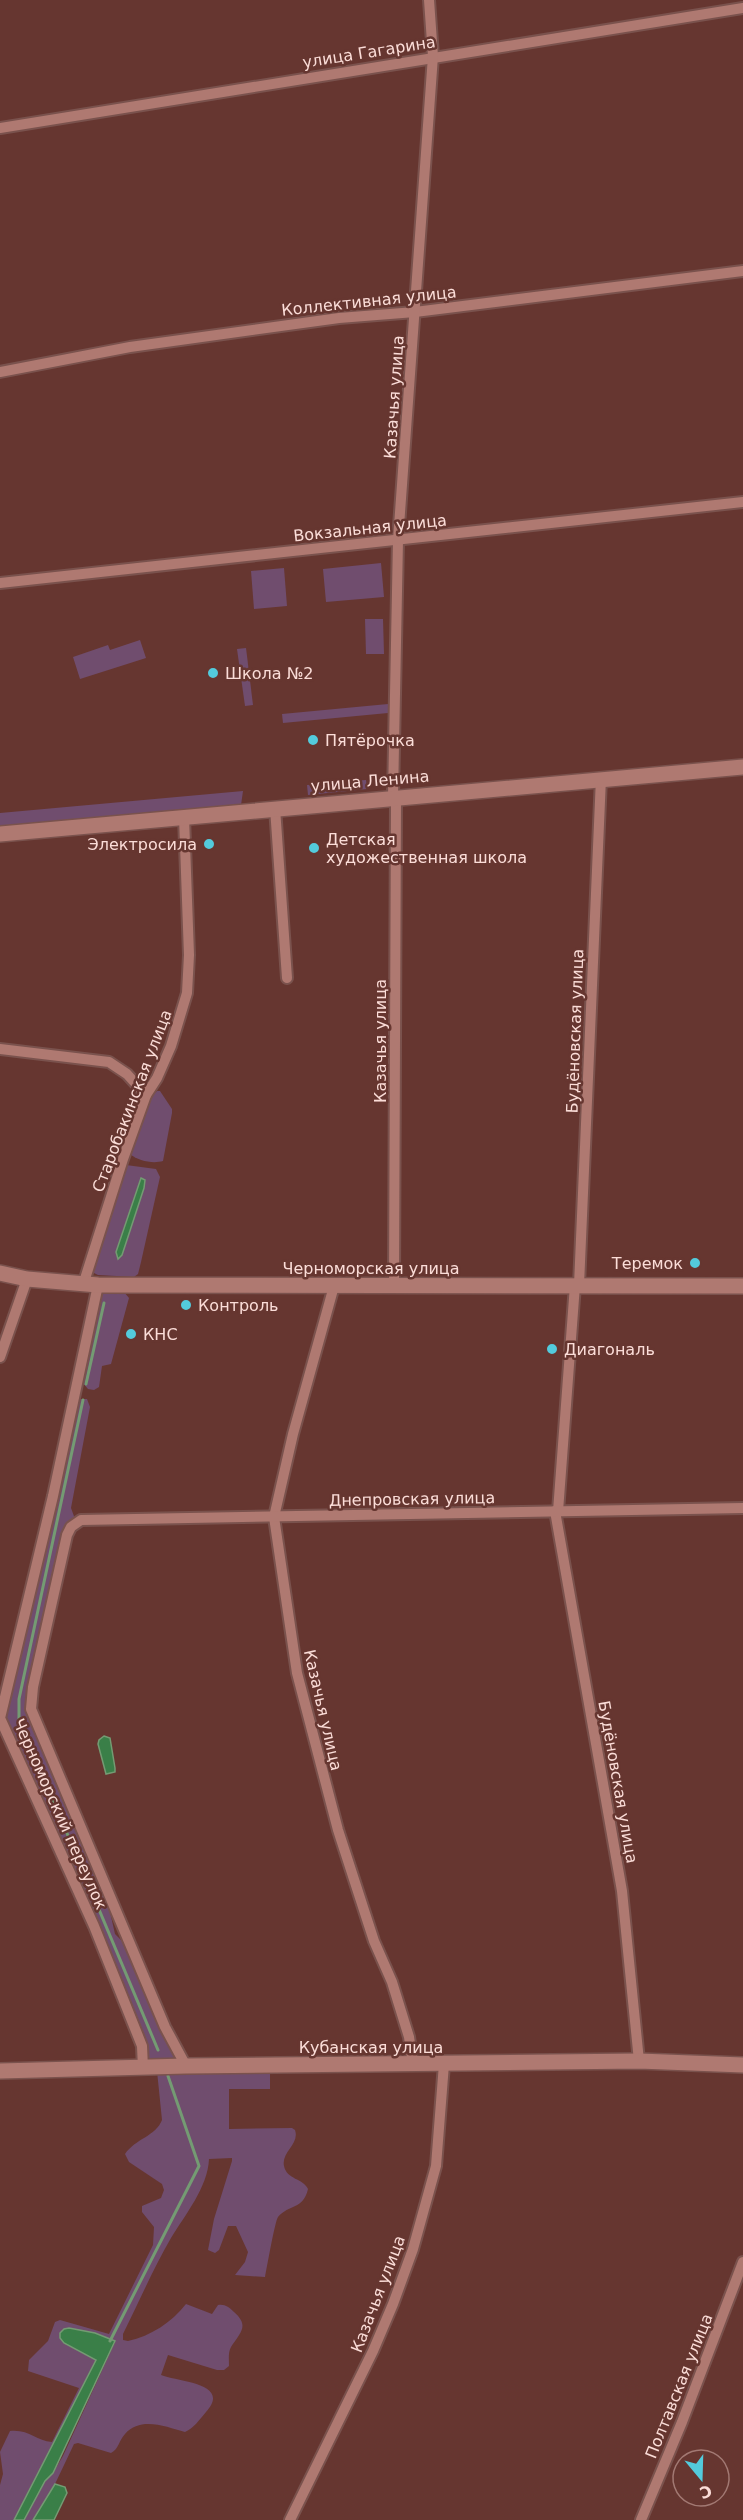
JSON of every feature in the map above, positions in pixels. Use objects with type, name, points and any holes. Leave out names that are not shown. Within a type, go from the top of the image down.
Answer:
[{"type":"street","name":"Казачья улица","points":[[394,1286],[398,540],[433,56],[429,0]]},
{"type":"street","name":"улица Гагарина","points":[[0,128],[433,56],[743,8]]},
{"type":"street","name":"Коллективная улица","points":[[0,372],[130,347],[339,318],[415,312],[743,271]]},
{"type":"street","name":"Вокзальная улица","points":[[0,583],[743,502]]},
{"type":"street","name":"улица Ленина","points":[[0,834],[743,767]]},
{"type":"street","name":"Будёновская улица","points":[[601,778],[577,1285],[556,1511],[622,1891],[639,2061]]},
{"type":"street","points":[[275,808],[287,978]]},
{"type":"street","name":"Старобакинская улица","points":[[91,1285],[123,1159],[146,1095],[157,1078],[171,1046],[189,978],[184,817]]},
{"type":"street","points":[[0,1049],[108,1062],[128,1074],[146,1095]]},
{"type":"street","name":"Черноморская улица","points":[[0,1273],[27,1279],[91,1285],[743,1286]]},
{"type":"street","points":[[0,1357],[27,1279]]},
{"type":"street","name":"Черноморский переулок","points":[[91,1285],[52,1496],[0,1718],[94,1926],[142,2046],[143,2068]]},
{"type":"street","name":"Казачья улица","points":[[334,1286],[293,1434],[274,1517],[299,1685],[338,1830],[374,1941],[392,1982],[410,2037],[413,2064]]},
{"type":"street","name":"Днепровская улица","points":[[186,2066],[165,2026],[32,1709],[33,1687],[67,1535],[71,1527],[81,1520],[743,1508]]},
{"type":"street","name":"Кубанская улица","points":[[0,2071],[186,2066],[639,2061],[743,2065]]},
{"type":"street","name":"Казачья улица","points":[[290,2520],[373,2350],[407,2267],[436,2166],[444,2064]]},
{"type":"street","name":"Полтавская улица","points":[[641,2520],[682,2422],[743,2262]]},
{"type":"shaded area","points":[[381,563],[384,597],[326,602],[323,569]]},
{"type":"shaded area","points":[[284,568],[287,606],[254,609],[251,571]]},
{"type":"shaded area","points":[[365,619],[383,619],[384,654],[366,654]]},
{"type":"shaded area","points":[[140,640],[146,658],[80,679],[73,657],[108,645],[110,650]]},
{"type":"shaded area","points":[[246,648],[253,705],[245,706],[237,649]]},
{"type":"shaded area","points":[[388,704],[388,713],[283,723],[282,714]]},
{"type":"shaded area","points":[[366,780],[367,789],[308,795],[307,785]]},
{"type":"shaded area","points":[[243,791],[241,805],[0,827],[0,813]]},
{"type":"shaded area","points":[[160,1091],[172,1109],[172,1113],[163,1161],[150,1162],[130,1154],[149,1099]]},
{"type":"shaded area","points":[[126,1165],[156,1169],[160,1177],[138,1274],[134,1277],[98,1275],[93,1269]]},
{"type":"shaded area","points":[[141,1178],[145,1180],[144,1188],[122,1255],[118,1259],[116,1252]]},
{"type":"shaded area","points":[[101,1291],[124,1292],[129,1298],[111,1364],[102,1366],[99,1387],[94,1390],[88,1389],[82,1382]]},
{"type":"shaded area","points":[[87,1399],[90,1407],[71,1508],[75,1519],[28,1702],[107,1899],[115,1934],[127,1946],[178,2059],[148,2063],[5,1716],[77,1400]]},
{"type":"shaded area","points":[[104,1736],[110,1738],[115,1768],[115,1772],[106,1774],[98,1744]]},
{"type":"shaded area","points":[[270,2069],[270,2089],[229,2089],[229,2129],[292,2128],[295,2130],[295,2140],[285,2156],[284,2166],[288,2174],[306,2185],[308,2189],[306,2196],[299,2204],[278,2217],[265,2277],[235,2275],[245,2262],[248,2252],[236,2226],[228,2226],[219,2250],[215,2253],[208,2250],[214,2219],[232,2158],[209,2159],[205,2180],[164,2250],[123,2334],[123,2340],[128,2341],[145,2336],[168,2322],[186,2304],[212,2314],[218,2305],[225,2305],[242,2321],[242,2329],[230,2349],[229,2366],[224,2370],[217,2370],[168,2355],[161,2375],[208,2389],[212,2395],[212,2402],[197,2423],[185,2432],[154,2424],[138,2425],[125,2434],[111,2453],[78,2443],[74,2444],[55,2484],[33,2520],[24,2520],[45,2481],[53,2473],[63,2456],[115,2342],[94,2333],[64,2329],[64,2343],[96,2360],[14,2520],[0,2520],[0,2485],[3,2474],[0,2452],[10,2431],[27,2433],[41,2440],[52,2442],[79,2388],[28,2371],[29,2360],[48,2341],[55,2322],[60,2320],[109,2334],[153,2245],[154,2227],[142,2212],[142,2206],[161,2198],[164,2190],[162,2184],[129,2162],[125,2154],[155,2130],[162,2120],[157,2071]]},
{"type":"shaded area","points":[[69,2328],[95,2333],[115,2341],[53,2473],[45,2481],[24,2520],[14,2520],[96,2360],[64,2343],[60,2338],[60,2333]]},
{"type":"shaded area","points":[[55,2484],[65,2487],[67,2493],[54,2520],[33,2520]]},
{"type":"waterway","points":[[86,1384],[104,1303]]},
{"type":"waterway","points":[[83,1400],[19,1699],[19,1719],[158,2050]]},
{"type":"waterway","points":[[110,2341],[199,2166],[168,2076]]},
{"type":"place","name":"Школа №2","points":[[213,673]]},
{"type":"place","name":"Пятёрочка","points":[[313,740]]},
{"type":"place","name":"Электросила","points":[[209,844]]},
{"type":"place","name":"Детская художественная школа","points":[[314,848]]},
{"type":"place","name":"Теремок","points":[[695,1263]]},
{"type":"place","name":"Контроль","points":[[186,1305]]},
{"type":"place","name":"КНС","points":[[131,1334]]},
{"type":"place","name":"Диагональ","points":[[552,1349]]}]
